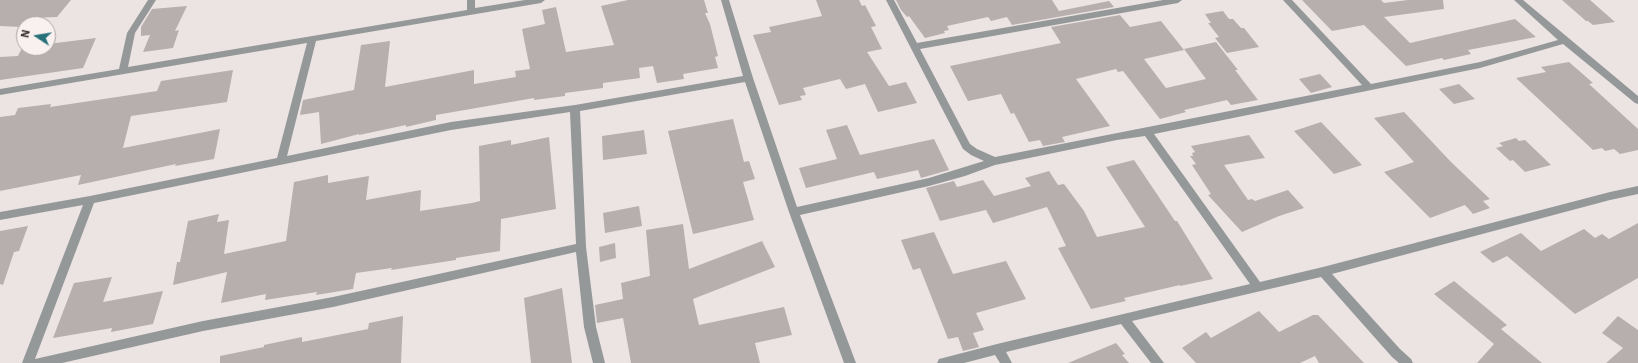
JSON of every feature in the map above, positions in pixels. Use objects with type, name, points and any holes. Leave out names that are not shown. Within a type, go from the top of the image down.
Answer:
[{"type":"street","points":[[122,71],[131,33],[152,0]]},
{"type":"street","points":[[470,0],[471,12]]},
{"type":"street","points":[[0,92],[541,0]]},
{"type":"street","points":[[725,0],[748,78],[794,212],[850,363]]},
{"type":"street","points":[[890,0],[966,146],[974,152],[994,161]]},
{"type":"street","points":[[914,47],[1178,0]]},
{"type":"street","points":[[1287,0],[1316,29],[1369,87]]},
{"type":"street","points":[[1518,0],[1638,101]]},
{"type":"street","points":[[281,162],[312,39]]},
{"type":"street","points":[[794,212],[929,182],[961,173],[994,161],[1480,65],[1565,41]]},
{"type":"street","points":[[0,216],[90,200],[281,162],[451,126],[575,108],[748,78]]},
{"type":"street","points":[[575,108],[581,247],[590,327],[599,363]]},
{"type":"street","points":[[1147,132],[1258,287]]},
{"type":"street","points":[[943,363],[1123,318],[1323,272],[1610,196],[1638,190]]},
{"type":"street","points":[[28,363],[90,200]]},
{"type":"street","points":[[39,363],[203,326],[333,302],[581,247]]},
{"type":"street","points":[[1323,272],[1396,353],[1407,363]]},
{"type":"street","points":[[1123,318],[1158,363]]},
{"type":"street","points":[[997,349],[1006,363]]},
{"type":"building","points":[[0,0],[71,0],[57,17],[16,16],[16,27],[0,26]]},
{"type":"building","points":[[628,0],[704,0],[708,13],[705,13],[710,24],[718,56],[715,57],[718,68],[683,74],[684,79],[657,83],[653,66],[639,68],[640,78],[603,83],[603,88],[565,93],[565,96],[534,100],[534,98],[436,115],[436,120],[406,127],[406,125],[359,134],[321,144],[319,112],[300,115],[303,100],[354,90],[361,45],[390,41],[385,87],[474,70],[474,84],[516,77],[515,71],[530,69],[522,29],[545,24],[542,10],[556,7],[566,52],[614,45],[601,6]]},
{"type":"building","points":[[816,0],[859,0],[862,6],[865,5],[876,26],[871,27],[882,49],[867,52],[889,86],[906,82],[917,103],[878,112],[865,84],[846,89],[840,79],[803,88],[806,95],[800,96],[802,100],[779,105],[753,35],[771,32],[769,27],[822,16]]},
{"type":"building","points":[[896,0],[1052,0],[1059,11],[1109,1],[1114,7],[1012,25],[1007,17],[991,21],[988,17],[947,26],[949,30],[944,31],[945,33],[925,38],[909,16],[907,17],[901,10]]},
{"type":"building","points":[[1302,0],[1381,0],[1384,3],[1408,0],[1443,0],[1444,9],[1384,17],[1410,43],[1515,19],[1536,37],[1468,50],[1471,54],[1444,60],[1442,58],[1406,66],[1364,25],[1332,31]]},
{"type":"building","points":[[1562,0],[1590,0],[1615,22],[1593,25],[1586,21]]},
{"type":"building","points":[[187,6],[175,31],[179,30],[173,48],[143,52],[150,35],[141,36],[141,27],[152,9]]},
{"type":"building","points":[[1223,11],[1229,19],[1233,19],[1241,28],[1244,28],[1259,47],[1227,53],[1215,38],[1219,37],[1208,23],[1211,23],[1205,14]]},
{"type":"building","points":[[1120,15],[1130,27],[1161,21],[1184,50],[1144,59],[1166,88],[1206,79],[1184,49],[1216,42],[1238,70],[1235,70],[1258,100],[1231,105],[1227,100],[1184,110],[1186,112],[1160,119],[1123,71],[1118,72],[1116,69],[1076,79],[1110,126],[1062,137],[1065,142],[1043,146],[1040,140],[1029,142],[1014,113],[1011,114],[1001,94],[968,101],[950,66],[1061,43],[1051,27]]},
{"type":"building","points":[[96,38],[83,68],[0,80],[0,57],[56,56],[56,43]]},
{"type":"building","points":[[1569,62],[1593,83],[1589,84],[1638,129],[1638,150],[1620,154],[1614,149],[1605,151],[1602,148],[1593,150],[1516,78],[1546,72],[1541,67]]},
{"type":"building","points":[[233,70],[227,102],[131,116],[123,148],[220,129],[214,159],[175,166],[176,164],[78,185],[81,175],[0,191],[0,117],[15,115],[18,108],[51,104],[50,107],[157,91],[161,81]]},
{"type":"building","points":[[1320,74],[1332,87],[1311,93],[1299,79]]},
{"type":"building","points":[[1459,84],[1475,99],[1454,104],[1439,89]]},
{"type":"building","points":[[1404,112],[1451,162],[1490,199],[1483,201],[1490,208],[1473,214],[1465,205],[1430,218],[1384,172],[1414,162],[1374,118]]},
{"type":"building","points":[[733,119],[744,162],[749,161],[755,179],[743,182],[754,220],[693,234],[668,131]]},
{"type":"building","points":[[1321,122],[1362,165],[1334,174],[1294,131]]},
{"type":"building","points":[[847,125],[860,155],[934,139],[949,170],[921,178],[918,170],[877,179],[874,172],[806,188],[799,168],[837,159],[826,130]]},
{"type":"building","points":[[644,130],[647,154],[603,160],[602,136]]},
{"type":"building","points":[[1249,135],[1265,158],[1224,165],[1248,200],[1252,199],[1255,201],[1288,190],[1304,208],[1279,216],[1242,232],[1208,195],[1211,194],[1192,165],[1196,164],[1190,156],[1193,156],[1192,153],[1195,152],[1191,146]]},
{"type":"building","points":[[549,137],[556,209],[501,219],[500,251],[456,258],[456,260],[391,270],[392,268],[356,273],[353,289],[316,295],[317,292],[265,300],[266,294],[221,303],[227,272],[173,285],[177,262],[180,262],[188,221],[219,214],[217,222],[229,220],[224,254],[286,241],[294,182],[328,175],[328,183],[369,176],[366,200],[421,190],[420,211],[472,203],[480,201],[479,146],[511,140],[511,145]]},
{"type":"building","points":[[1516,138],[1519,141],[1525,140],[1551,165],[1525,172],[1513,160],[1510,161],[1496,148],[1503,146],[1499,143]]},
{"type":"building","points":[[1134,160],[1175,221],[1177,221],[1213,279],[1124,298],[1126,301],[1091,309],[1058,248],[1066,246],[1047,207],[993,223],[986,210],[940,221],[926,188],[954,181],[957,187],[983,180],[994,196],[1031,186],[1025,178],[1049,171],[1058,185],[1064,184],[1084,211],[1097,237],[1145,227],[1106,167]]},
{"type":"building","points":[[639,206],[642,226],[605,233],[603,213]]},
{"type":"building","points":[[1638,223],[1638,278],[1575,314],[1507,256],[1493,263],[1480,252],[1521,233],[1541,251],[1584,229],[1595,238],[1602,234],[1609,239]]},
{"type":"building","points":[[683,224],[689,269],[762,241],[775,267],[693,299],[699,325],[784,307],[792,335],[755,343],[760,363],[631,363],[623,318],[597,323],[595,305],[623,299],[621,283],[650,276],[646,230]]},
{"type":"building","points":[[28,226],[19,251],[14,252],[3,285],[0,284],[0,231]]},
{"type":"building","points":[[934,232],[953,274],[1006,261],[1026,299],[976,313],[984,330],[973,333],[979,347],[963,351],[958,337],[948,339],[920,268],[913,270],[901,240]]},
{"type":"building","points":[[615,243],[616,258],[600,262],[599,247]]},
{"type":"building","points":[[112,277],[103,302],[163,291],[153,324],[111,332],[112,328],[53,338],[74,283]]},
{"type":"building","points":[[1454,281],[1507,325],[1501,329],[1542,363],[1477,363],[1494,344],[1434,294]]},
{"type":"building","points":[[562,288],[572,363],[531,363],[524,298]]},
{"type":"building","points":[[1259,311],[1279,332],[1313,315],[1318,315],[1364,363],[1319,363],[1315,356],[1300,363],[1196,363],[1182,348],[1206,332],[1211,338]]},
{"type":"building","points":[[403,316],[401,363],[220,363],[220,356],[302,337],[302,342],[368,329],[369,323]]},
{"type":"building","points":[[1618,316],[1638,330],[1638,363],[1606,363],[1623,348],[1602,333]]},
{"type":"building","points":[[1116,343],[1125,354],[1122,355],[1129,363],[1068,363]]}]
